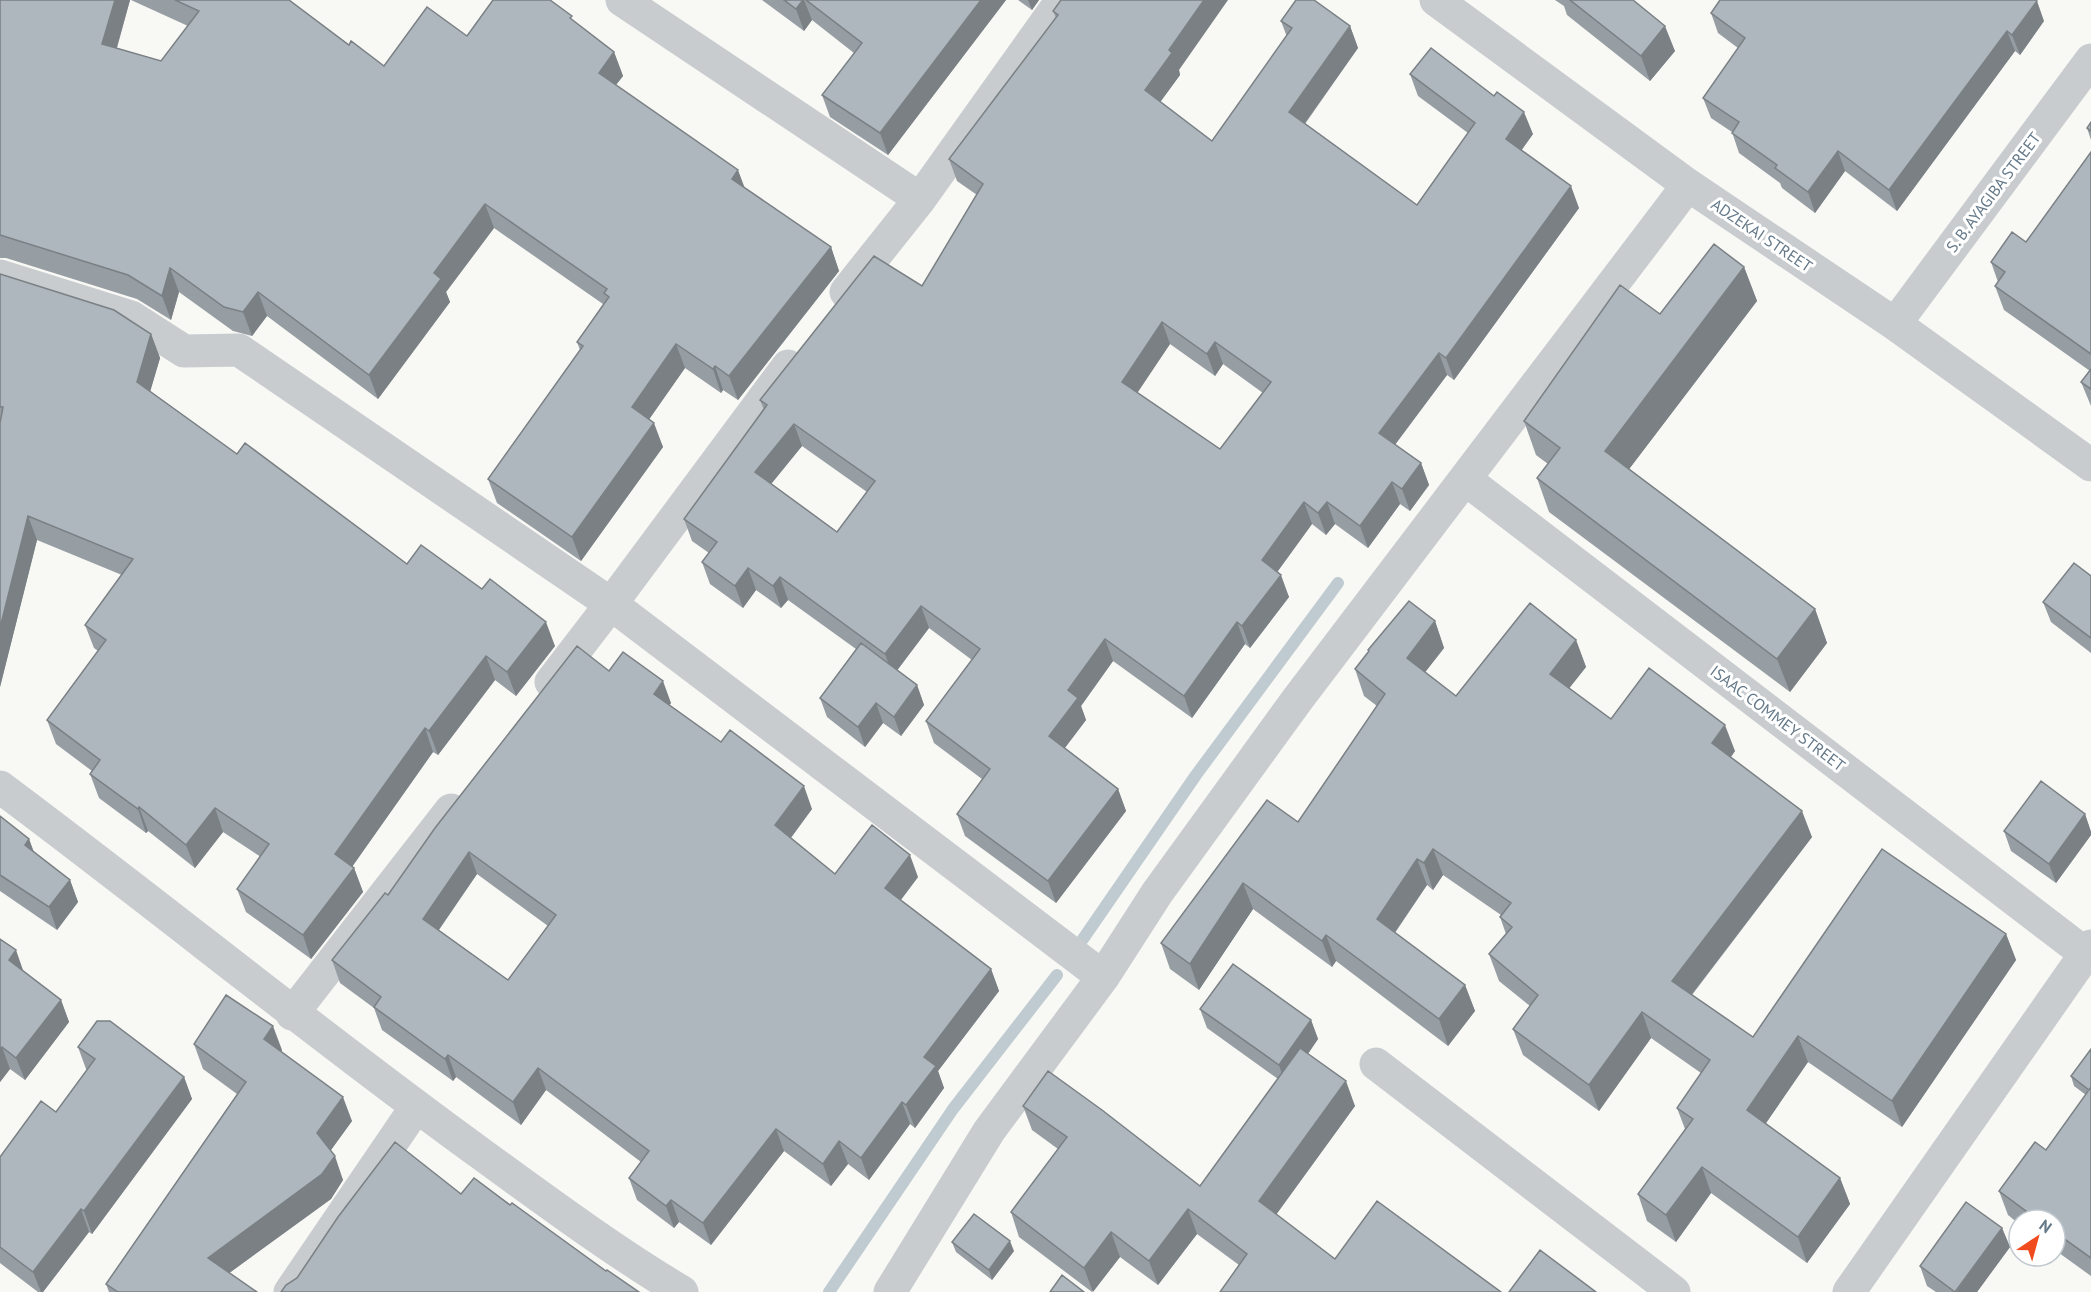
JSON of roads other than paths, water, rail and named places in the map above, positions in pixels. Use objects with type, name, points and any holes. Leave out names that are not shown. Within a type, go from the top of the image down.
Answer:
[{"type":"street","points":[[622,0],[920,199]]},
{"type":"street","points":[[825,319],[920,199],[1062,0]]},
{"type":"street","name":"ADZEKAI STREET","points":[[1436,0],[1688,184],[1895,324],[2091,465]]},
{"type":"street","name":"S. B. AYAGIBA STREET","points":[[1895,324],[2091,60]]},
{"type":"street","points":[[890,1292],[989,1131],[1103,977],[1164,884],[1297,700],[1688,184]]},
{"type":"street","points":[[0,276],[131,317],[184,351],[239,350],[611,604],[1103,977]]},
{"type":"street","points":[[530,708],[611,604],[752,412],[803,347]]},
{"type":"street","name":"ISAAC COMMEY STREET","points":[[1465,479],[2089,952]]},
{"type":"street","points":[[292,1014],[472,783]]},
{"type":"street","points":[[0,787],[292,1014],[416,1107],[543,1199],[682,1292]]},
{"type":"street","points":[[1849,1292],[2089,952]]},
{"type":"street","points":[[1376,1064],[1674,1292]]},
{"type":"street","points":[[290,1292],[416,1107]]},
{"type":"waterway","points":[[1083,939],[1196,775],[1338,583]]},
{"type":"waterway","points":[[829,1292],[953,1109],[1057,975]]}]
